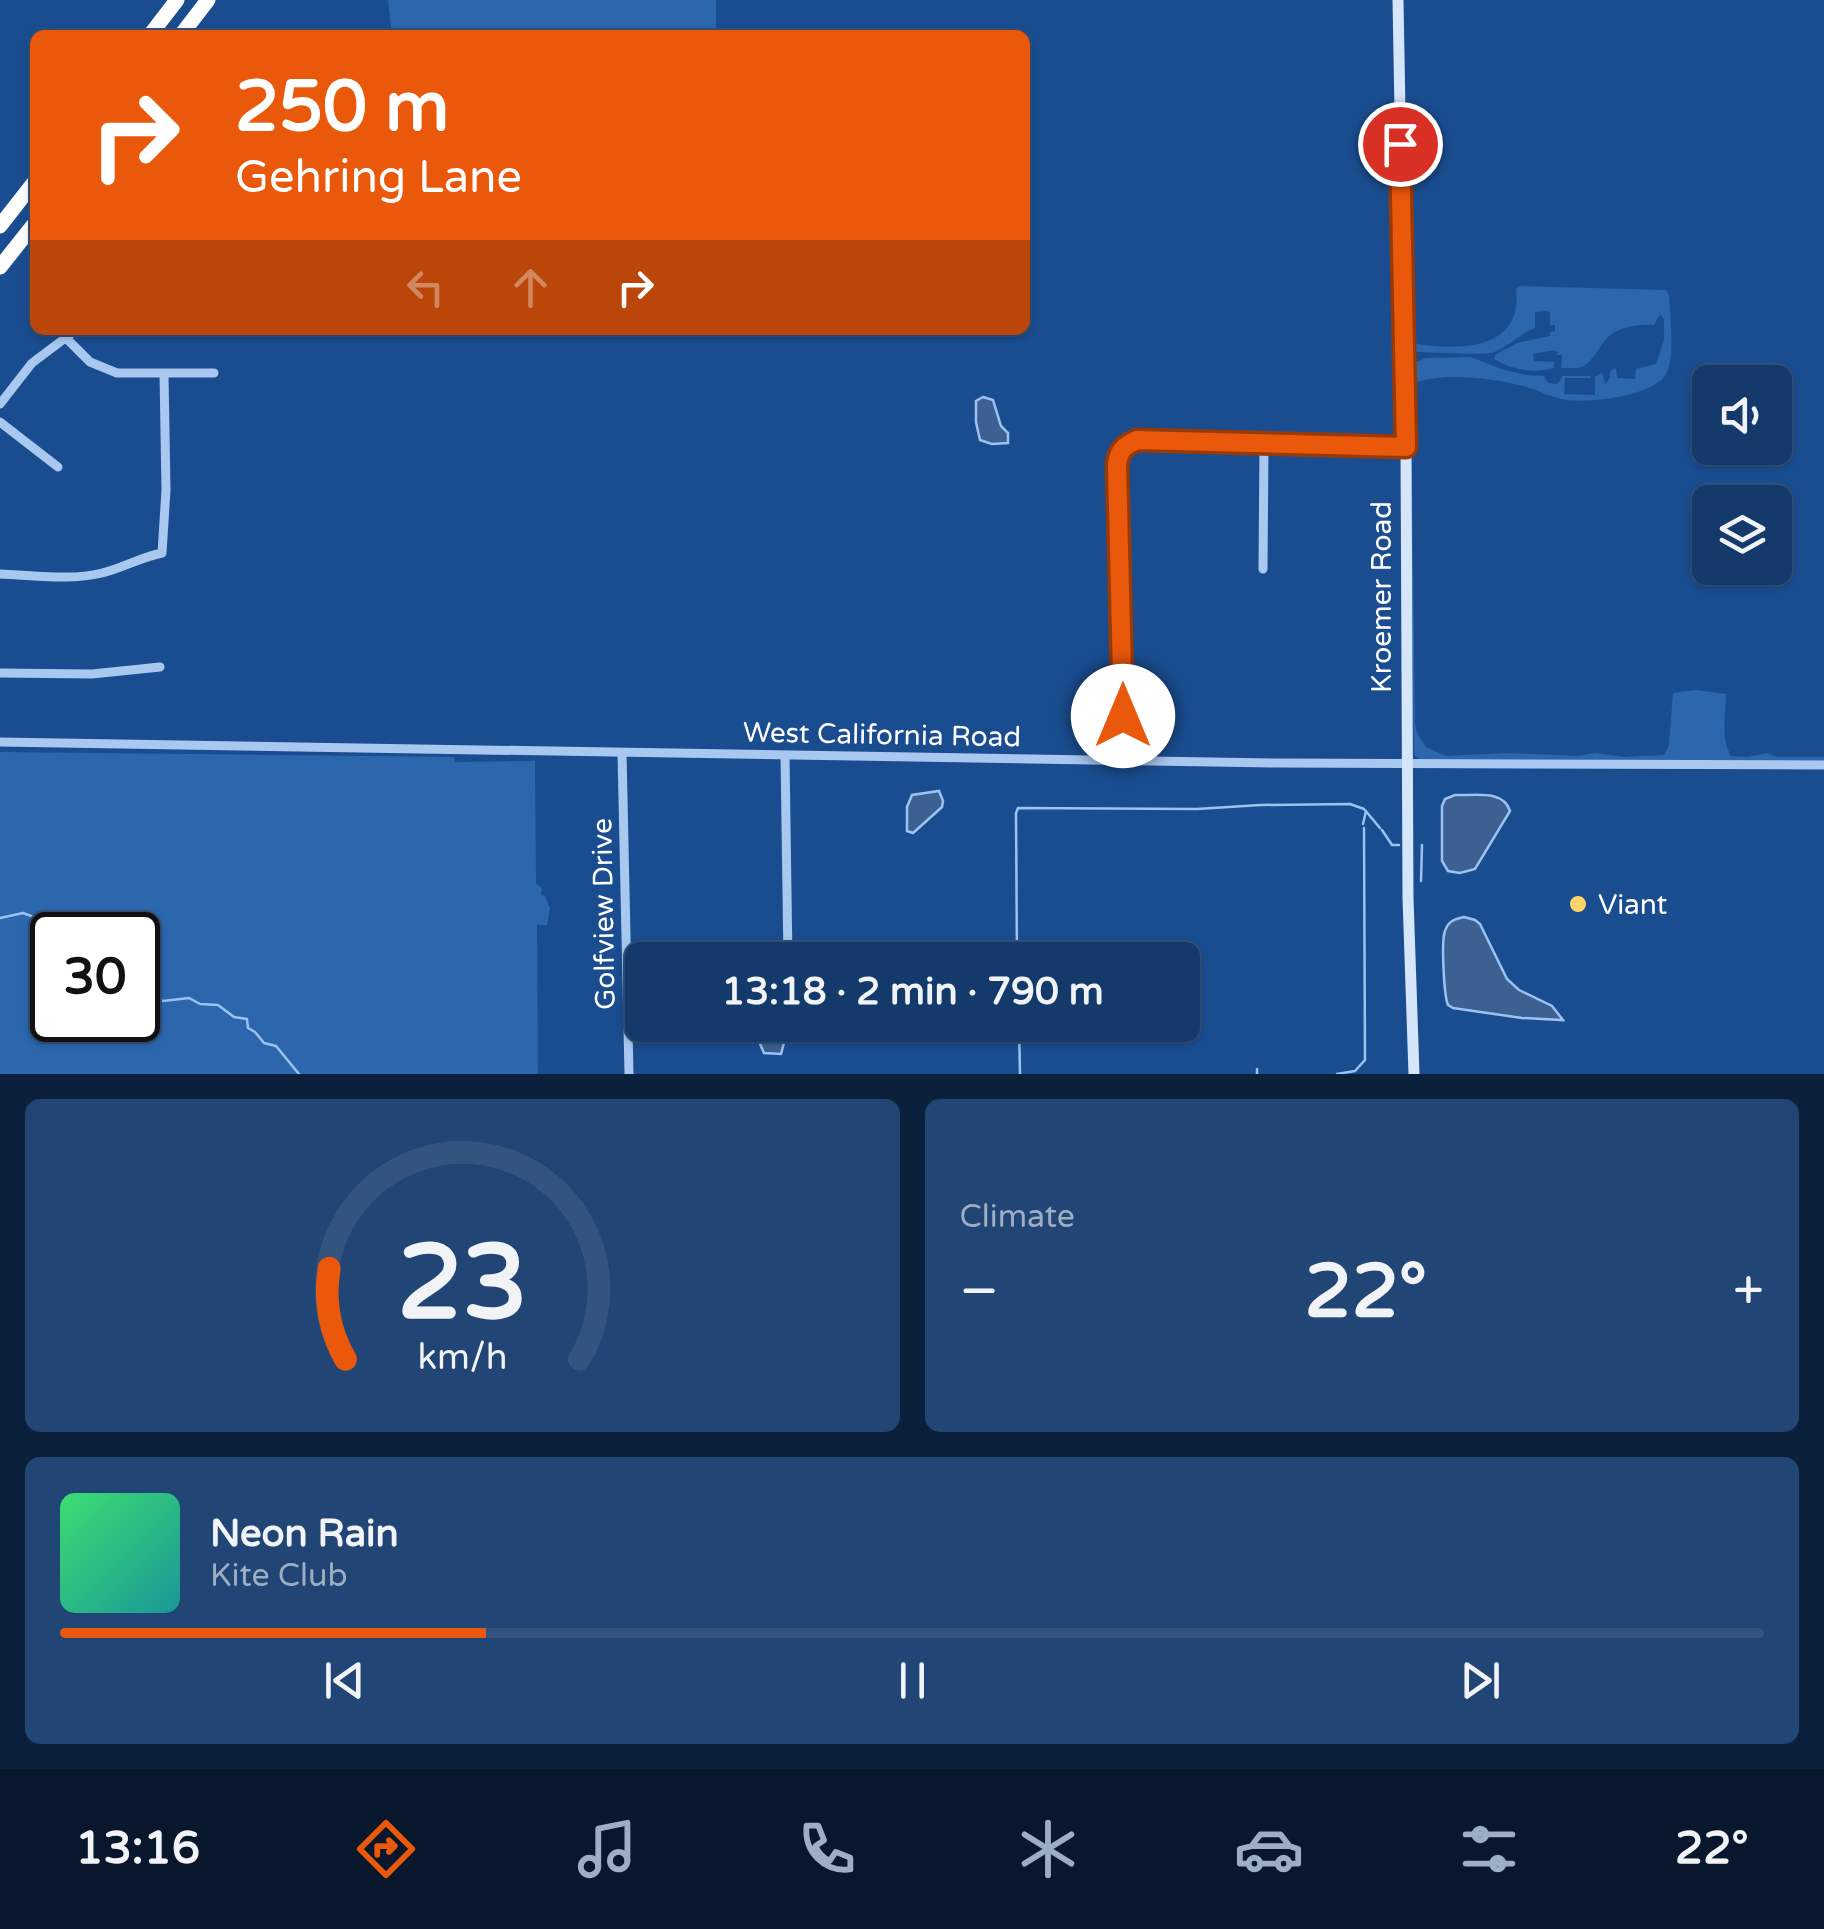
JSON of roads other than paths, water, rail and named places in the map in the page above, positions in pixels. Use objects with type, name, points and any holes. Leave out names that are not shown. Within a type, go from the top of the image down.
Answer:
[{"type":"highway","points":[[154,30],[177,0]]},
{"type":"highway","points":[[185,30],[208,0]]},
{"type":"highway","points":[[0,226],[30,187]]},
{"type":"highway","points":[[0,268],[30,229]]},
{"type":"street","name":"Kroemer Road","points":[[1398,0],[1406,447],[1408,898],[1414,1074]]},
{"type":"street","points":[[0,404],[32,363],[69,335]]},
{"type":"street","points":[[65,338],[90,362],[109,371],[128,375],[214,373]]},
{"type":"street","points":[[0,574],[92,575],[162,552],[166,490],[164,374]]},
{"type":"street","points":[[0,422],[58,468]]},
{"type":"street","points":[[1123,760],[1119,452],[1137,440],[1406,447]]},
{"type":"street","points":[[1263,569],[1264,444]]},
{"type":"street","points":[[0,673],[92,674],[160,666]]},
{"type":"street","name":"West California Road","points":[[0,742],[1408,764],[1824,764]]},
{"type":"street","name":"Golfview Drive","points":[[622,753],[629,1074]]},
{"type":"street","points":[[785,756],[788,942]]},
{"type":"waterway","points":[[1017,942],[1018,808],[1197,809],[1350,804],[1364,809],[1380,828]]},
{"type":"waterway","points":[[1363,824],[1366,811]]},
{"type":"waterway","points":[[1337,1074],[1355,1071],[1365,1060],[1364,828]]},
{"type":"waterway","points":[[1382,830],[1392,845],[1399,845]]},
{"type":"waterway","points":[[1421,881],[1422,845]]},
{"type":"waterway","points":[[0,918],[23,913],[30,916]]},
{"type":"waterway","points":[[160,1000],[189,998],[200,1004],[218,1005],[234,1017],[247,1019],[248,1028],[264,1043],[276,1046],[299,1074]]},
{"type":"waterway","points":[[1019,1042],[1020,1074]]},
{"type":"waterway","points":[[1257,1069],[1257,1074]]},
{"type":"place","name":"Viant","points":[[1578,904]]}]
